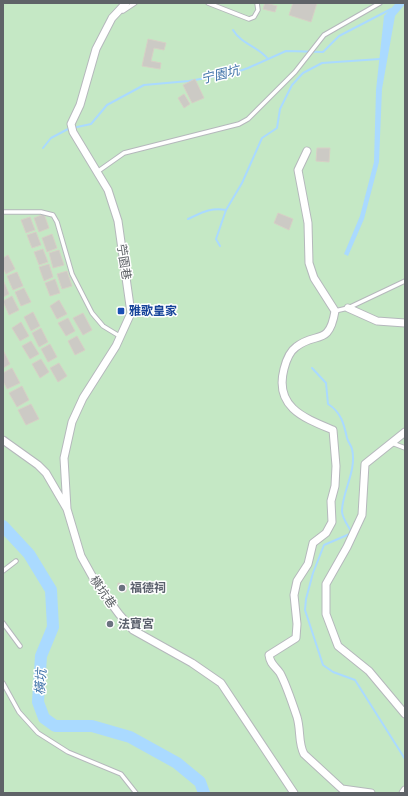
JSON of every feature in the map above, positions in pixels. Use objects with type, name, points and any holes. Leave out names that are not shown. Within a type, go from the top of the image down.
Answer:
[{"type":"street","name":"苧園巷","points":[[67,509],[64,458],[72,422],[83,398],[121,337],[131,313],[118,221],[108,190],[73,132],[72,124],[80,106],[96,49],[112,18],[126,3]]},
{"type":"street","points":[[307,151],[298,170],[308,223],[309,263],[314,278],[335,311],[333,324],[324,336],[295,347],[287,358],[281,381],[286,398],[294,411],[306,419],[334,430],[336,466],[335,486],[331,501],[332,522],[326,533],[314,543],[308,564],[297,581],[294,595],[297,624],[296,638],[269,655],[269,661],[280,673],[297,717],[300,730],[300,748],[304,754],[342,789],[371,793]]},
{"type":"street","points":[[348,308],[377,321],[405,323]]},
{"type":"street","points":[[405,432],[365,464],[362,516],[326,584],[326,614],[338,646],[369,671],[405,714]]},
{"type":"street","name":"橫坑巷","points":[[3,440],[38,465],[46,473],[67,509],[81,556],[96,583],[119,614],[133,630],[192,662],[221,683],[294,793]]},
{"type":"lane","name":"苧園巷","points":[[112,18],[135,3]]},
{"type":"lane","points":[[208,3],[248,19],[254,17],[258,10],[257,3]]},
{"type":"lane","points":[[97,172],[124,153],[239,124],[248,120],[295,72],[324,35],[380,3]]},
{"type":"lane","points":[[3,212],[41,212],[53,215],[58,222],[72,274],[92,313],[103,326],[121,337]]},
{"type":"lane","points":[[335,311],[348,308],[405,282]]},
{"type":"lane","points":[[392,443],[405,448]]},
{"type":"lane","points":[[3,571],[16,561]]},
{"type":"lane","points":[[3,622],[20,646]]},
{"type":"lane","points":[[3,683],[19,712],[38,733],[68,752],[121,774],[136,793]]},
{"type":"green space","points":[[3,3],[405,3],[405,793],[3,793]]},
{"type":"water","points":[[396,3],[405,4],[395,16],[382,89],[379,162],[364,219],[348,256],[344,254],[360,216],[374,162],[376,90],[384,16]]},
{"type":"building","points":[[265,3],[277,6],[275,12],[263,9]]},
{"type":"building","points":[[293,3],[317,3],[311,22],[289,15]]},
{"type":"building","points":[[148,39],[166,43],[164,50],[154,48],[151,61],[161,63],[160,69],[142,66]]},
{"type":"building","points":[[195,79],[204,98],[192,103],[183,85]]},
{"type":"building","points":[[184,94],[190,104],[184,108],[178,98]]},
{"type":"building","points":[[317,148],[330,148],[329,162],[316,161]]},
{"type":"building","points":[[278,213],[293,219],[289,230],[274,223]]},
{"type":"building","points":[[44,214],[49,228],[39,232],[34,218]]},
{"type":"building","points":[[30,217],[35,230],[26,233],[21,220]]},
{"type":"building","points":[[36,232],[41,245],[32,248],[27,235]]},
{"type":"building","points":[[52,234],[57,248],[47,252],[42,238]]},
{"type":"building","points":[[43,249],[48,262],[39,265],[34,252]]},
{"type":"building","points":[[59,250],[64,265],[53,268],[49,253]]},
{"type":"building","points":[[8,255],[15,269],[6,274],[3,268],[3,258]]},
{"type":"building","points":[[49,264],[53,277],[44,281],[39,267]]},
{"type":"building","points":[[67,271],[72,286],[62,289],[57,274]]},
{"type":"building","points":[[17,272],[23,286],[13,290],[7,276]]},
{"type":"building","points":[[55,279],[60,293],[50,296],[45,283]]},
{"type":"building","points":[[3,280],[9,294],[3,297]]},
{"type":"building","points":[[24,288],[31,302],[21,306],[15,292]]},
{"type":"building","points":[[12,296],[19,310],[9,315],[3,301]]},
{"type":"building","points":[[59,300],[67,314],[57,319],[50,306]]},
{"type":"building","points":[[33,312],[40,326],[31,331],[24,317]]},
{"type":"building","points":[[83,313],[92,330],[83,335],[73,318]]},
{"type":"building","points":[[68,318],[75,331],[66,336],[58,323]]},
{"type":"building","points":[[21,322],[29,336],[20,341],[12,328]]},
{"type":"building","points":[[41,328],[48,342],[39,347],[32,333]]},
{"type":"building","points":[[77,336],[85,350],[75,355],[68,341]]},
{"type":"building","points":[[31,341],[39,354],[30,359],[22,346]]},
{"type":"building","points":[[50,344],[57,357],[48,362],[41,349]]},
{"type":"building","points":[[3,350],[10,364],[3,368]]},
{"type":"building","points":[[41,359],[49,372],[40,378],[32,364]]},
{"type":"building","points":[[59,363],[67,376],[58,382],[50,368]]},
{"type":"building","points":[[12,368],[20,383],[7,389],[3,381],[3,373]]},
{"type":"building","points":[[22,386],[29,400],[17,407],[9,393]]},
{"type":"building","points":[[31,404],[39,419],[26,425],[18,410]]},
{"type":"building","name":"福德祠","points":[[118,583],[127,585],[126,592],[118,591]]},
{"type":"waterway","name":"宁園坑","points":[[43,148],[51,138],[68,129],[91,124],[107,105],[144,85],[189,81],[234,73],[286,51],[323,52],[339,36],[391,9]]},
{"type":"waterway","points":[[233,30],[241,39],[260,51],[268,59]]},
{"type":"waterway","points":[[220,246],[216,239],[226,210],[242,183],[262,138],[277,128],[280,109],[292,85],[303,73],[322,63],[380,59]]},
{"type":"waterway","points":[[188,219],[211,210],[226,210]]},
{"type":"waterway","points":[[312,368],[326,383],[328,404],[339,415],[352,449],[353,465],[342,510],[344,519],[352,533],[324,545],[313,573],[306,599],[305,610],[323,665],[333,672],[355,680],[405,759]]},
{"type":"waterway","name":"橫坑","points":[[3,526],[29,554],[51,590],[53,627],[41,656],[38,702],[44,718],[55,726],[92,726],[130,737],[177,763],[200,782],[204,793]]},
{"type":"place","name":"雅歌皇家","points":[[121,311]]},
{"type":"place","name":"福德祠","points":[[122,588]]},
{"type":"place","name":"法寶宮","points":[[110,624]]}]
